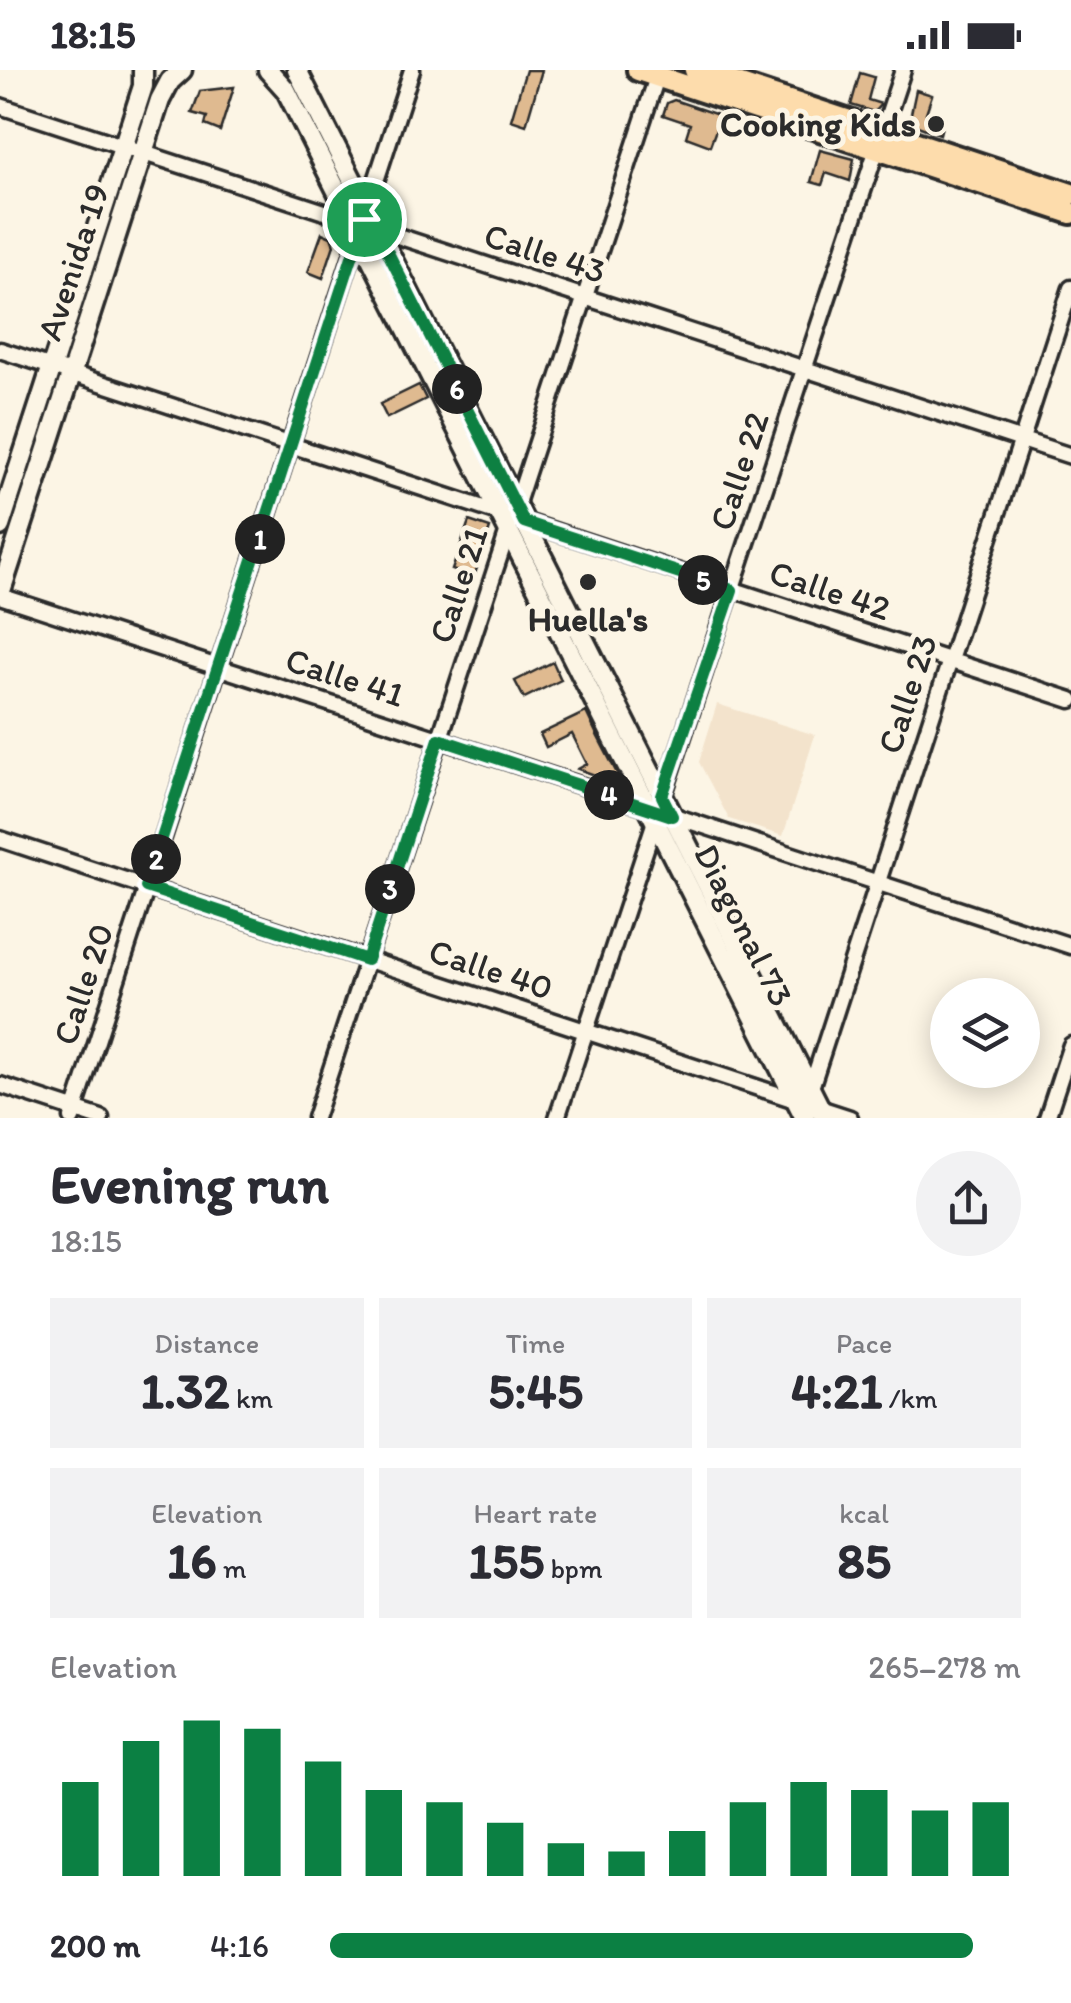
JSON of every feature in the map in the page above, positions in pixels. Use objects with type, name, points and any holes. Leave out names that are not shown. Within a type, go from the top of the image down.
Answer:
[{"type":"main road","name":"Avenida 19","points":[[0,526],[143,86],[144,70]]},
{"type":"main road","name":"Avenida 19","points":[[0,595],[143,152],[165,89],[182,70]]},
{"type":"main road","name":"Diagonal 73","points":[[268,70],[283,85],[363,224],[808,1108]]},
{"type":"main road","name":"Diagonal 73","points":[[297,70],[363,224]]},
{"type":"main road","points":[[695,70],[1071,213]]},
{"type":"main road","points":[[651,72],[1071,194]]},
{"type":"street","name":"Calle 20","points":[[73,1114],[412,70]]},
{"type":"street","name":"Calle 22","points":[[557,1118],[903,70]]},
{"type":"street","name":"Calle 21","points":[[315,1118],[584,298],[651,72]]},
{"type":"street","name":"Calle 43","points":[[0,106],[1071,456]]},
{"type":"street","name":"Calle 23","points":[[808,1108],[877,882],[1071,288]]},
{"type":"street","name":"Calle 42","points":[[0,350],[1071,700]]},
{"type":"street","name":"Calle 41","points":[[0,595],[1071,946]]},
{"type":"street","name":"Calle 40","points":[[0,839],[808,1108],[850,1118]]},
{"type":"street","points":[[1047,1118],[1071,1044]]},
{"type":"street","points":[[0,1085],[73,1114],[100,1118]]},
{"type":"street","points":[[56,1118],[73,1114]]},
{"type":"shaded area","points":[[717,704],[815,735],[783,836],[729,819],[699,762]]},
{"type":"building","points":[[526,70],[542,70],[526,125],[511,120]]},
{"type":"building","points":[[860,73],[874,77],[868,100],[881,104],[874,112],[851,105]]},
{"type":"building","points":[[234,87],[220,131],[205,125],[207,117],[192,113],[200,91]]},
{"type":"building","points":[[916,90],[932,95],[926,113],[944,118],[940,134],[909,123]]},
{"type":"building","points":[[674,100],[721,116],[710,146],[686,137],[690,124],[663,115],[667,103]]},
{"type":"building","points":[[820,150],[854,159],[850,181],[826,173],[822,185],[811,182]]},
{"type":"building","points":[[322,233],[331,237],[334,245],[323,278],[308,272]]},
{"type":"building","points":[[419,385],[426,399],[387,418],[380,404]]},
{"type":"building","points":[[469,521],[490,528],[474,577],[452,570]]},
{"type":"building","points":[[553,662],[561,680],[524,698],[515,681]]},
{"type":"building","points":[[586,712],[623,785],[578,769],[587,764],[572,734],[546,747],[540,734]]},
{"type":"place","name":"Cooking Kids","points":[[936,124]]},
{"type":"place","name":"Huella's","points":[[588,582]]},
{"type":"route","points":[[367,211],[524,522],[732,590],[662,796],[672,816],[439,739],[367,960],[146,887],[364,219],[367,211]]}]
